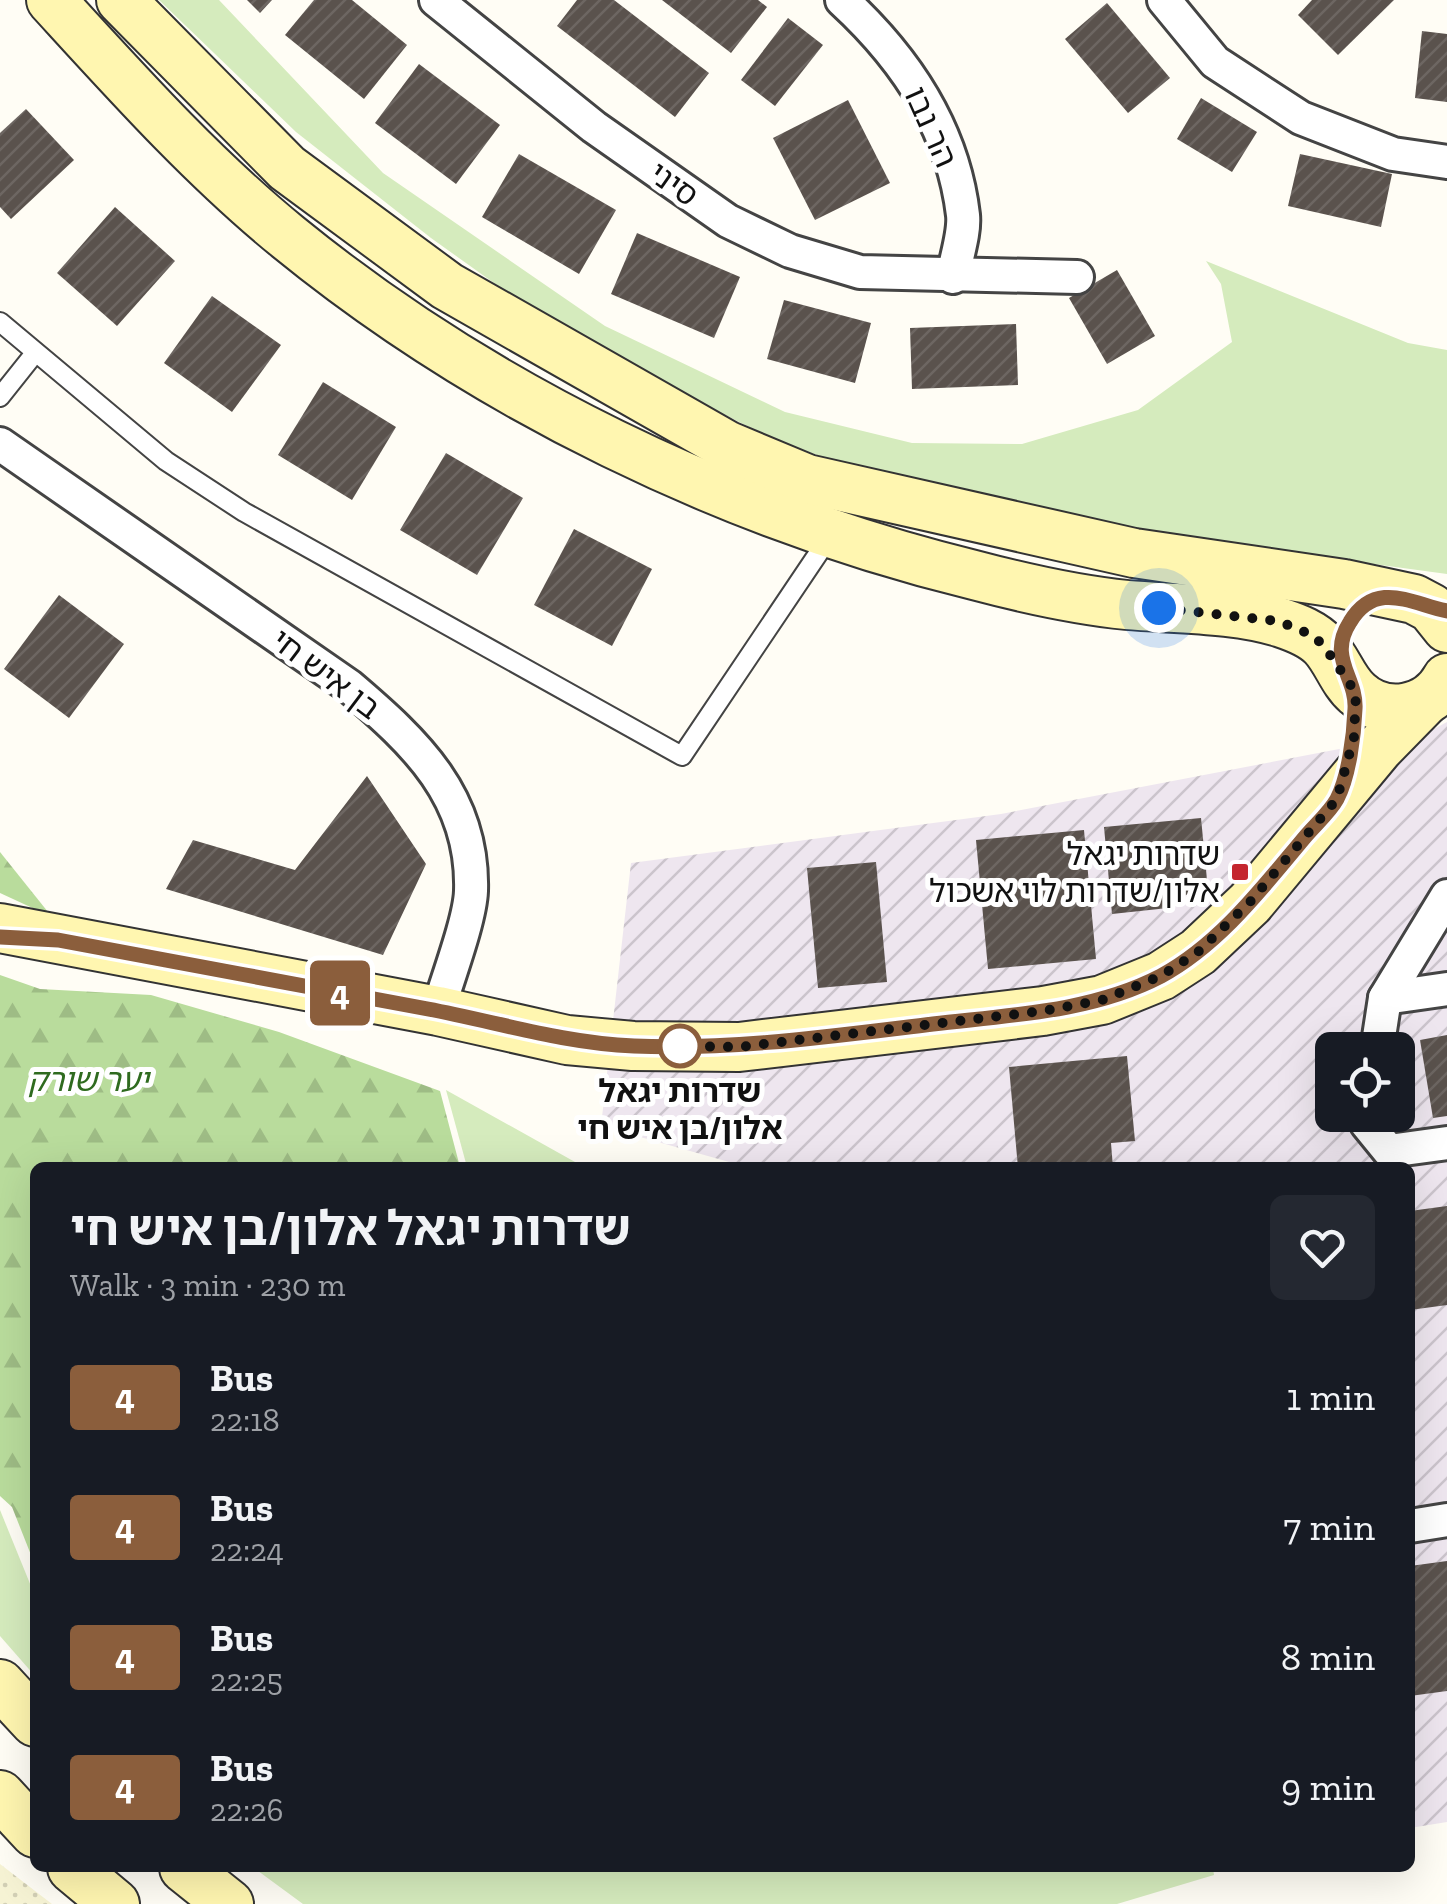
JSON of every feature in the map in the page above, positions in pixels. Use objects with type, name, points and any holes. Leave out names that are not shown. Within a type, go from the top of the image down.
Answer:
[{"type":"main road","points":[[50,0],[170,128],[287,237],[424,338],[576,426],[830,536],[976,576],[1120,604],[1278,621],[1312,635],[1371,703],[1388,709],[1407,708],[1435,690]]},
{"type":"main road","points":[[121,0],[287,168],[447,286],[728,446],[807,478],[1134,553],[1344,584],[1430,611]]},
{"type":"main road","points":[[1337,799],[1354,737],[1350,682],[1340,654],[1350,621],[1377,600],[1430,611]]},
{"type":"main road","points":[[0,928],[438,1011],[568,1040],[633,1046],[739,1047],[1043,1011],[1102,1000],[1161,976],[1198,952],[1250,902],[1379,748],[1435,690]]},
{"type":"main road","points":[[0,936],[58,940]]},
{"type":"main road","points":[[0,1684],[30,1717]]},
{"type":"main road","points":[[0,1796],[30,1829]]},
{"type":"main road","points":[[77,1872],[115,1904]]},
{"type":"main road","points":[[189,1872],[229,1904]]},
{"type":"street","name":"סיני","points":[[436,0],[594,127],[728,222],[790,251],[860,272],[1077,277]]},
{"type":"street","name":"הר נבו","points":[[842,0],[875,30],[926,98],[947,150],[964,218],[953,276]]},
{"type":"street","points":[[1164,0],[1215,62],[1300,118],[1393,154],[1447,162]]},
{"type":"street","name":"בן איש חי","points":[[0,444],[349,686],[402,731],[449,790],[466,835],[471,894],[438,1011]]},
{"type":"street","points":[[1380,1032],[1385,998],[1447,896]]},
{"type":"street","points":[[1385,998],[1447,989]]},
{"type":"street","points":[[1374,1132],[1389,1151],[1447,1143]]},
{"type":"street","points":[[1415,1525],[1447,1520]]},
{"type":"lane","points":[[0,322],[166,462],[244,512],[682,756],[830,536]]},
{"type":"lane","points":[[0,397],[35,353]]},
{"type":"shaded area","points":[[1447,722],[1447,1822],[1415,1827],[1415,1162],[729,1162],[601,1126],[631,863],[1001,814],[1428,732]]},
{"type":"shaded area","points":[[0,1864],[52,1904],[0,1904]]},
{"type":"green space","points":[[159,0],[219,0],[383,173],[605,326],[785,412],[912,443],[1022,444],[1138,410],[1232,342],[1221,284],[1206,261],[1408,343],[1447,350],[1447,574],[1114,529],[909,486],[779,442],[568,336],[431,238],[296,132]]},
{"type":"green space","points":[[0,852],[52,917],[0,893]]},
{"type":"green space","name":"יער שורק","points":[[0,975],[40,989],[151,995],[279,1032],[440,1091],[459,1162],[30,1162],[30,1552],[12,1507],[0,1496]]},
{"type":"green space","points":[[446,1090],[575,1162],[466,1162]]},
{"type":"green space","points":[[0,1510],[30,1584],[30,1670],[0,1636]]},
{"type":"green space","points":[[259,1872],[1214,1875],[1117,1904],[303,1904]]},
{"type":"building","points":[[247,0],[272,0],[260,13]]},
{"type":"building","points":[[314,0],[352,0],[407,45],[364,99],[285,35]]},
{"type":"building","points":[[577,0],[614,0],[709,73],[675,117],[557,26]]},
{"type":"building","points":[[662,0],[758,0],[767,7],[731,53]]},
{"type":"building","points":[[1312,0],[1394,0],[1338,55],[1298,15]]},
{"type":"building","points":[[1107,3],[1170,78],[1128,113],[1065,39]]},
{"type":"building","points":[[788,18],[823,45],[775,106],[741,80]]},
{"type":"building","points":[[1422,31],[1447,34],[1447,102],[1415,98]]},
{"type":"building","points":[[419,64],[500,125],[456,184],[375,123]]},
{"type":"building","points":[[1201,98],[1257,132],[1232,172],[1177,139]]},
{"type":"building","points":[[848,100],[890,183],[815,220],[773,138]]},
{"type":"building","points":[[26,109],[74,160],[11,219],[0,207],[0,133]]},
{"type":"building","points":[[519,154],[616,210],[579,274],[482,217]]},
{"type":"building","points":[[1300,154],[1392,174],[1381,227],[1288,206]]},
{"type":"building","points":[[115,207],[175,261],[117,326],[57,273]]},
{"type":"building","points":[[637,233],[740,277],[714,338],[611,294]]},
{"type":"building","points":[[1117,270],[1155,336],[1107,364],[1069,298]]},
{"type":"building","points":[[212,296],[281,345],[232,412],[164,363]]},
{"type":"building","points":[[784,300],[871,323],[855,383],[767,359]]},
{"type":"building","points":[[1016,324],[1018,385],[912,389],[910,328]]},
{"type":"building","points":[[323,382],[396,427],[352,500],[278,455]]},
{"type":"building","points":[[446,453],[523,498],[477,575],[400,530]]},
{"type":"building","points":[[574,529],[652,569],[612,646],[534,605]]},
{"type":"building","points":[[59,595],[124,644],[69,718],[4,669]]},
{"type":"building","points":[[367,776],[426,864],[383,955],[166,889],[193,840],[295,870]]},
{"type":"building","points":[[1201,818],[1207,880],[1168,908],[1112,914],[1104,827]]},
{"type":"building","points":[[1084,830],[1096,959],[988,969],[976,840]]},
{"type":"building","points":[[876,862],[887,982],[818,988],[807,868]]},
{"type":"building","points":[[1447,1035],[1447,1116],[1433,1118],[1420,1040]]},
{"type":"building","points":[[1127,1056],[1135,1141],[1111,1143],[1113,1162],[1017,1162],[1009,1067]]},
{"type":"building","points":[[1447,1206],[1447,1305],[1415,1309],[1415,1210]]},
{"type":"building","points":[[1447,1561],[1447,1691],[1415,1695],[1415,1565]]},
{"type":"bus line","name":"4","points":[[0,937],[58,940],[438,1011],[568,1040],[633,1046],[739,1047],[1043,1011],[1102,1000],[1161,976],[1198,952],[1250,902],[1337,799],[1354,737],[1356,693],[1340,654],[1350,621],[1377,600],[1396,596],[1447,611]]},
{"type":"place","name":"שדרות יגאל אלון/שדרות לוי אשכול","points":[[1240,872]]},
{"type":"place","name":"שדרות יגאל אלון/בן איש חי","points":[[680,1046]]},
{"type":"route","points":[[680,1046],[668,1046],[739,1047],[1043,1011],[1102,1000],[1161,976],[1198,952],[1250,902],[1337,799],[1354,737],[1356,693],[1344,671],[1312,635],[1278,621],[1159,608]]}]
